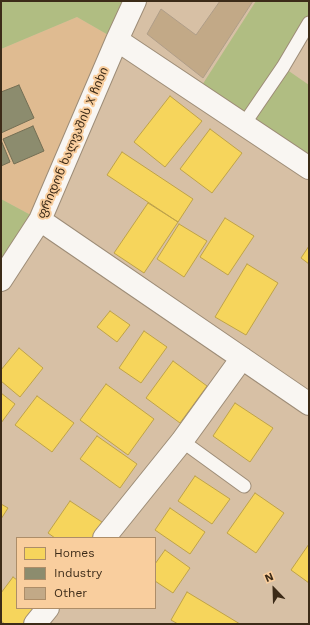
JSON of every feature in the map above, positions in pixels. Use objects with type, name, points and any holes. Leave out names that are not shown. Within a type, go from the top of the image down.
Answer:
[{"type":"street","name":"ფრიდონ ხალვაშის X ჩიხი","points":[[1,280],[40,220],[117,40],[136,1]]},
{"type":"street","points":[[117,40],[309,168]]},
{"type":"street","points":[[40,220],[309,404]]},
{"type":"street","points":[[105,537],[182,441],[242,358]]},
{"type":"street","points":[[35,624],[47,609]]},
{"type":"lane","points":[[244,124],[283,67],[309,23]]},
{"type":"lane","points":[[182,441],[244,486]]},
{"type":"shaded area","points":[[77,17],[117,40],[40,220],[1,199],[1,49]]},
{"type":"green space","points":[[1,1],[135,1],[117,40],[77,17],[1,49]]},
{"type":"green space","points":[[256,1],[309,1],[309,23],[283,67],[309,85],[309,168],[197,93]]},
{"type":"green space","points":[[1,199],[40,220],[1,280]]},
{"type":"building: Homes","points":[[170,96],[202,121],[165,167],[134,142]]},
{"type":"building: Homes","points":[[210,129],[242,153],[212,193],[180,169]]},
{"type":"building: Homes","points":[[122,152],[193,199],[178,222],[107,175]]},
{"type":"building: Homes","points":[[148,203],[178,222],[144,273],[114,253]]},
{"type":"building: Homes","points":[[225,218],[254,236],[228,275],[200,257]]},
{"type":"building: Homes","points":[[179,224],[207,241],[184,277],[157,259]]},
{"type":"building: Homes","points":[[309,246],[309,264],[301,258]]},
{"type":"building: Homes","points":[[247,264],[278,283],[246,335],[215,317]]},
{"type":"building: Homes","points":[[110,311],[130,325],[117,342],[97,327]]},
{"type":"building: Homes","points":[[144,331],[167,347],[141,383],[119,368]]},
{"type":"building: Homes","points":[[19,348],[43,368],[20,397],[1,381],[1,370]]},
{"type":"building: Homes","points":[[173,361],[207,386],[180,423],[146,398]]},
{"type":"building: Homes","points":[[106,384],[154,419],[128,455],[80,420]]},
{"type":"building: Homes","points":[[1,393],[15,404],[1,423]]},
{"type":"building: Homes","points":[[37,396],[74,423],[52,452],[15,425]]},
{"type":"building: Homes","points":[[235,403],[273,428],[250,462],[213,436]]},
{"type":"building: Homes","points":[[97,436],[137,464],[120,488],[80,459]]},
{"type":"building: Homes","points":[[195,476],[230,499],[212,524],[178,501]]},
{"type":"building: Homes","points":[[255,493],[284,513],[256,553],[227,533]]},
{"type":"building: Homes","points":[[70,501],[105,524],[96,537],[54,537],[48,533]]},
{"type":"building: Homes","points":[[1,504],[8,508],[1,519]]},
{"type":"building: Homes","points":[[170,508],[205,532],[190,554],[155,530]]},
{"type":"building: Homes","points":[[309,544],[309,583],[291,570]]},
{"type":"building: Homes","points":[[165,550],[190,568],[173,593],[156,582],[156,563]]},
{"type":"building: Homes","points":[[13,577],[16,579],[16,609],[36,609],[25,624],[5,624],[1,621],[1,593]]},
{"type":"building: Homes","points":[[187,592],[240,624],[178,624],[171,620]]},
{"type":"building: Industry","points":[[19,85],[34,118],[1,133],[1,92]]},
{"type":"building: Industry","points":[[33,126],[44,151],[14,164],[3,139]]},
{"type":"building: Industry","points":[[1,140],[10,162],[1,166]]},
{"type":"building: Other","points":[[220,1],[253,1],[203,78],[147,34],[161,9],[196,35]]}]
